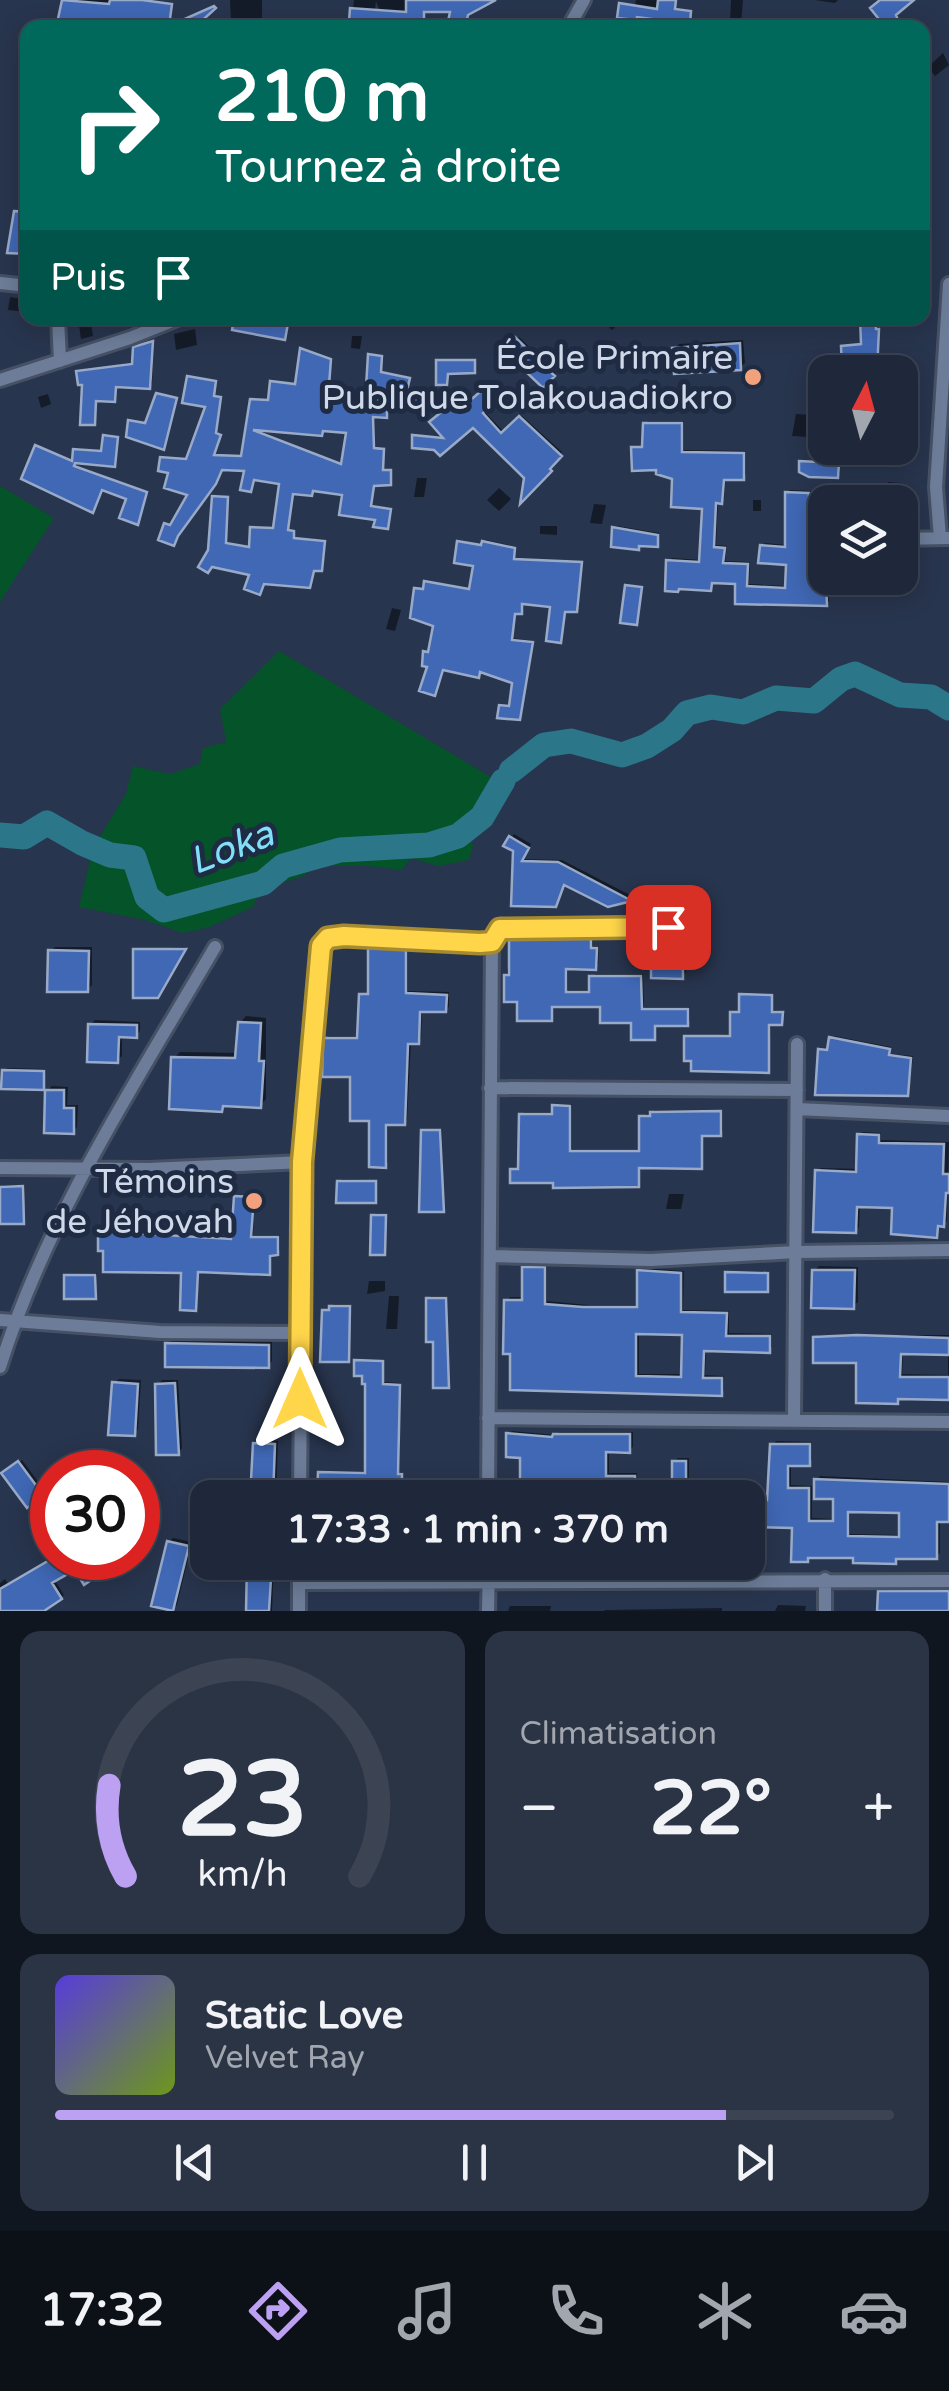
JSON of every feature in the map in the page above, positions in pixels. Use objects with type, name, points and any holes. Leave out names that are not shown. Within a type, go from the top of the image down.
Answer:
[{"type":"street","points":[[918,539],[945,538],[936,487],[949,284]]},
{"type":"street","points":[[58,325],[60,361]]},
{"type":"street","points":[[0,380],[160,325]]},
{"type":"street","points":[[488,1480],[492,942],[500,929],[668,927]]},
{"type":"street","points":[[300,1480],[302,1162],[321,946],[328,938],[492,942]]},
{"type":"street","points":[[0,1367],[15,1318],[86,1168],[214,947]]},
{"type":"street","points":[[794,1420],[797,1044]]},
{"type":"street","points":[[490,1088],[797,1090]]},
{"type":"street","points":[[797,1109],[949,1116]]},
{"type":"street","points":[[0,1168],[149,1169],[302,1162]]},
{"type":"street","points":[[491,1256],[651,1260],[796,1252],[949,1250]]},
{"type":"street","points":[[0,1320],[15,1318],[160,1332],[301,1333]]},
{"type":"street","points":[[488,1418],[949,1422]]},
{"type":"street","points":[[824,1611],[825,1579]]},
{"type":"street","points":[[299,1611],[299,1583],[949,1580]]},
{"type":"street","points":[[488,1583],[488,1611]]},
{"type":"green space","points":[[0,486],[54,518],[0,602]]},
{"type":"green space","points":[[279,651],[496,780],[467,829],[473,846],[469,860],[438,866],[411,858],[402,870],[309,866],[306,875],[260,890],[253,907],[207,928],[183,933],[145,920],[79,907],[93,848],[126,794],[133,766],[170,774],[200,764],[203,748],[226,742],[220,709]]},
{"type":"building","points":[[62,0],[172,4],[170,20],[58,20]]},
{"type":"building","points":[[406,0],[496,0],[468,15],[467,20],[448,20],[450,12],[424,12],[424,20],[349,20],[350,8],[406,12]]},
{"type":"building","points":[[658,0],[676,0],[675,9],[691,11],[690,20],[617,18],[619,3],[657,9]]},
{"type":"building","points":[[880,0],[914,0],[896,15],[898,20],[880,20],[870,8]]},
{"type":"building","points":[[214,6],[203,20],[182,20]]},
{"type":"building","points":[[14,211],[20,212],[20,254],[7,253]]},
{"type":"building","points":[[233,325],[288,325],[285,340],[232,330]]},
{"type":"building","points":[[860,325],[876,325],[879,329],[878,355],[841,355],[841,346],[861,344]]},
{"type":"building","points":[[515,337],[555,376],[543,388],[502,349]]},
{"type":"building","points":[[153,341],[150,389],[116,387],[115,402],[96,401],[95,425],[80,425],[82,385],[78,385],[76,371],[132,364],[133,347]]},
{"type":"building","points":[[740,343],[741,370],[674,374],[672,348]]},
{"type":"building","points":[[300,348],[331,359],[328,399],[365,404],[368,354],[382,356],[381,372],[410,378],[406,395],[426,395],[425,407],[387,406],[387,418],[373,417],[374,448],[384,449],[383,470],[391,470],[391,485],[374,486],[371,506],[391,509],[388,529],[373,527],[375,520],[339,515],[342,495],[313,491],[312,496],[293,494],[288,530],[294,531],[294,538],[325,541],[322,571],[314,571],[310,588],[264,584],[260,595],[244,589],[249,575],[212,567],[208,573],[198,567],[208,550],[212,496],[228,497],[226,543],[249,547],[250,527],[273,528],[279,484],[254,480],[251,492],[240,490],[244,471],[222,470],[174,546],[158,540],[164,523],[170,525],[187,495],[164,488],[168,473],[158,471],[160,457],[186,459],[205,407],[182,403],[187,376],[216,381],[214,396],[221,397],[216,433],[221,435],[214,455],[241,456],[250,399],[268,400],[270,381],[295,384]],"holes":[[[253,430],[322,436],[323,431],[346,433],[341,464]]]},
{"type":"building","points":[[436,360],[475,360],[475,373],[448,374],[447,385],[436,385]]},
{"type":"building","points":[[490,383],[502,396],[483,413],[501,433],[519,416],[562,456],[520,504],[524,478],[473,428],[440,456],[434,450],[412,448],[412,435],[443,438],[429,422],[450,405],[457,412]]},
{"type":"building","points":[[156,393],[177,398],[164,450],[126,437],[128,420],[145,423]]},
{"type":"building","points":[[643,423],[682,423],[682,452],[744,453],[744,480],[724,480],[722,504],[716,503],[714,547],[725,548],[723,563],[748,564],[747,586],[785,588],[786,565],[758,563],[760,545],[785,547],[785,492],[808,493],[808,595],[827,595],[827,606],[735,604],[735,584],[712,583],[711,591],[665,591],[666,560],[699,562],[702,509],[671,507],[672,479],[656,474],[656,470],[632,471],[631,447],[642,447]]},
{"type":"building","points":[[103,435],[118,437],[115,467],[75,463],[74,466],[147,492],[138,525],[119,518],[126,499],[102,490],[93,513],[21,479],[35,445],[72,461],[73,449],[101,451]]},
{"type":"building","points":[[799,461],[808,461],[808,465],[839,465],[838,478],[809,477],[799,472]]},
{"type":"building","points":[[612,527],[658,535],[658,547],[611,547]]},
{"type":"building","points":[[457,541],[515,548],[514,559],[582,562],[577,612],[565,612],[561,643],[546,641],[550,607],[522,604],[522,614],[515,614],[512,640],[533,642],[520,720],[497,718],[499,705],[509,706],[512,683],[480,672],[479,678],[443,670],[435,696],[419,691],[427,667],[422,666],[423,651],[428,652],[433,626],[410,618],[414,588],[423,589],[424,581],[469,589],[473,566],[454,563]]},
{"type":"building","points":[[625,585],[642,587],[637,625],[620,623]]},
{"type":"building","points":[[509,836],[529,848],[522,861],[558,862],[632,901],[608,907],[564,885],[556,907],[511,906],[513,851],[503,846]]},
{"type":"building","points":[[591,938],[591,948],[597,948],[596,970],[566,969],[566,992],[589,992],[589,976],[641,976],[642,1009],[688,1009],[688,1026],[655,1026],[655,1040],[631,1040],[631,1023],[600,1023],[600,1007],[552,1007],[552,1021],[517,1021],[517,1002],[504,1002],[509,939]]},
{"type":"building","points":[[651,946],[683,946],[683,979],[651,978]]},
{"type":"building","points":[[368,947],[406,949],[406,993],[447,995],[446,1012],[420,1012],[419,1044],[408,1044],[405,1125],[386,1125],[386,1168],[369,1167],[369,1121],[350,1121],[350,1077],[322,1077],[323,1038],[357,1038],[359,994],[368,994]]},
{"type":"building","points":[[133,949],[186,949],[158,998],[133,998]]},
{"type":"building","points":[[48,950],[89,951],[88,992],[47,992]]},
{"type":"building","points":[[739,994],[772,995],[772,1012],[783,1012],[782,1025],[769,1025],[769,1073],[691,1071],[691,1061],[684,1061],[684,1036],[730,1036],[730,1012],[739,1012]]},
{"type":"building","points":[[238,1022],[261,1023],[261,1108],[223,1106],[222,1112],[169,1109],[171,1057],[235,1058]]},
{"type":"building","points":[[88,1024],[137,1025],[137,1038],[119,1037],[118,1063],[87,1062]]},
{"type":"building","points":[[829,1037],[890,1049],[889,1055],[911,1058],[908,1096],[815,1095],[818,1049],[827,1050]]},
{"type":"building","points":[[2,1070],[44,1071],[44,1090],[1,1089]]},
{"type":"building","points":[[45,1090],[64,1090],[64,1108],[74,1108],[74,1134],[44,1133]]},
{"type":"building","points":[[552,1105],[570,1106],[570,1151],[639,1151],[639,1116],[650,1116],[650,1112],[721,1111],[721,1136],[702,1136],[702,1169],[639,1168],[639,1187],[553,1188],[553,1183],[510,1183],[510,1169],[518,1169],[519,1114],[552,1114]]},
{"type":"building","points":[[421,1130],[440,1130],[444,1212],[419,1212]]},
{"type":"building","points":[[857,1134],[879,1135],[879,1143],[944,1144],[943,1174],[949,1174],[949,1193],[944,1227],[938,1226],[937,1238],[891,1234],[892,1208],[857,1207],[856,1233],[813,1232],[815,1170],[856,1172]]},
{"type":"building","points":[[337,1181],[376,1181],[376,1203],[336,1203]]},
{"type":"building","points":[[23,1186],[24,1224],[0,1224],[0,1187]]},
{"type":"building","points":[[234,1196],[254,1197],[251,1237],[278,1237],[278,1255],[270,1256],[270,1275],[198,1272],[196,1311],[180,1310],[181,1273],[103,1272],[98,1231],[231,1239]]},
{"type":"building","points":[[371,1215],[386,1215],[385,1255],[370,1255]]},
{"type":"building","points":[[522,1267],[545,1267],[545,1304],[583,1307],[637,1307],[637,1270],[681,1273],[681,1312],[727,1313],[726,1336],[770,1336],[770,1353],[704,1351],[703,1378],[722,1378],[722,1396],[510,1390],[510,1354],[503,1354],[504,1300],[522,1300]],"holes":[[[636,1334],[682,1335],[681,1377],[636,1376]]]},
{"type":"building","points":[[812,1270],[855,1270],[854,1309],[811,1308]]},
{"type":"building","points":[[725,1272],[768,1273],[768,1292],[725,1292]]},
{"type":"building","points":[[64,1275],[95,1275],[96,1299],[64,1299]]},
{"type":"building","points":[[426,1298],[446,1298],[449,1388],[433,1388],[433,1342],[426,1342]]},
{"type":"building","points":[[329,1306],[350,1306],[349,1362],[320,1362],[322,1310],[329,1310]]},
{"type":"building","points":[[813,1337],[949,1338],[949,1355],[901,1354],[900,1377],[949,1377],[949,1400],[856,1403],[856,1363],[813,1363]]},
{"type":"building","points":[[165,1343],[269,1345],[269,1368],[165,1367]]},
{"type":"building","points":[[354,1360],[383,1361],[383,1384],[400,1385],[398,1474],[402,1474],[402,1480],[318,1480],[318,1472],[365,1473],[365,1384],[362,1376],[354,1376]]},
{"type":"building","points":[[112,1382],[138,1384],[135,1436],[108,1435]]},
{"type":"building","points":[[175,1383],[179,1455],[160,1455],[160,1450],[156,1450],[155,1384]]},
{"type":"building","points":[[506,1433],[552,1437],[630,1434],[630,1453],[606,1452],[606,1476],[635,1476],[635,1480],[520,1480],[520,1458],[506,1457]]},
{"type":"building","points":[[253,1443],[275,1444],[274,1480],[251,1480]]},
{"type":"building","points":[[770,1444],[810,1444],[810,1466],[788,1466],[788,1488],[809,1488],[809,1521],[833,1521],[833,1499],[814,1499],[814,1479],[949,1484],[949,1522],[937,1522],[937,1559],[896,1559],[896,1564],[853,1563],[853,1558],[791,1562],[792,1528],[765,1527]],"holes":[[[848,1512],[899,1513],[899,1537],[848,1536]]]},
{"type":"building","points":[[18,1461],[30,1477],[30,1506],[27,1508],[1,1473]]},
{"type":"building","points":[[672,1461],[686,1461],[686,1480],[672,1480]]},
{"type":"building","points":[[167,1541],[189,1546],[173,1611],[151,1606]]},
{"type":"building","points":[[30,1571],[30,1580],[57,1580],[52,1583],[62,1599],[44,1611],[0,1611],[0,1589]]},
{"type":"building","points":[[247,1580],[271,1580],[269,1611],[246,1611]]},
{"type":"building","points":[[878,1591],[949,1591],[949,1611],[877,1611]]},
{"type":"waterway","name":"Loka","points":[[511,771],[544,745],[571,741],[622,755],[647,746],[672,730],[687,713],[711,707],[743,712],[776,698],[814,701],[841,679],[855,674],[900,695],[931,697],[949,708]]},
{"type":"waterway","name":"Loka","points":[[0,835],[24,837],[47,823],[110,855],[134,858],[147,897],[164,910],[263,883],[283,866],[340,850],[429,845],[458,836],[482,817],[503,781]]},
{"type":"place","name":"École Primaire Publique Tolakouadiokro","points":[[753,377]]},
{"type":"place","name":"Témoins de Jéhovah","points":[[254,1201]]},
{"type":"route","points":[[300,1399],[302,1162],[321,946],[328,938],[344,936],[480,943],[492,942],[500,929],[668,927]]}]
